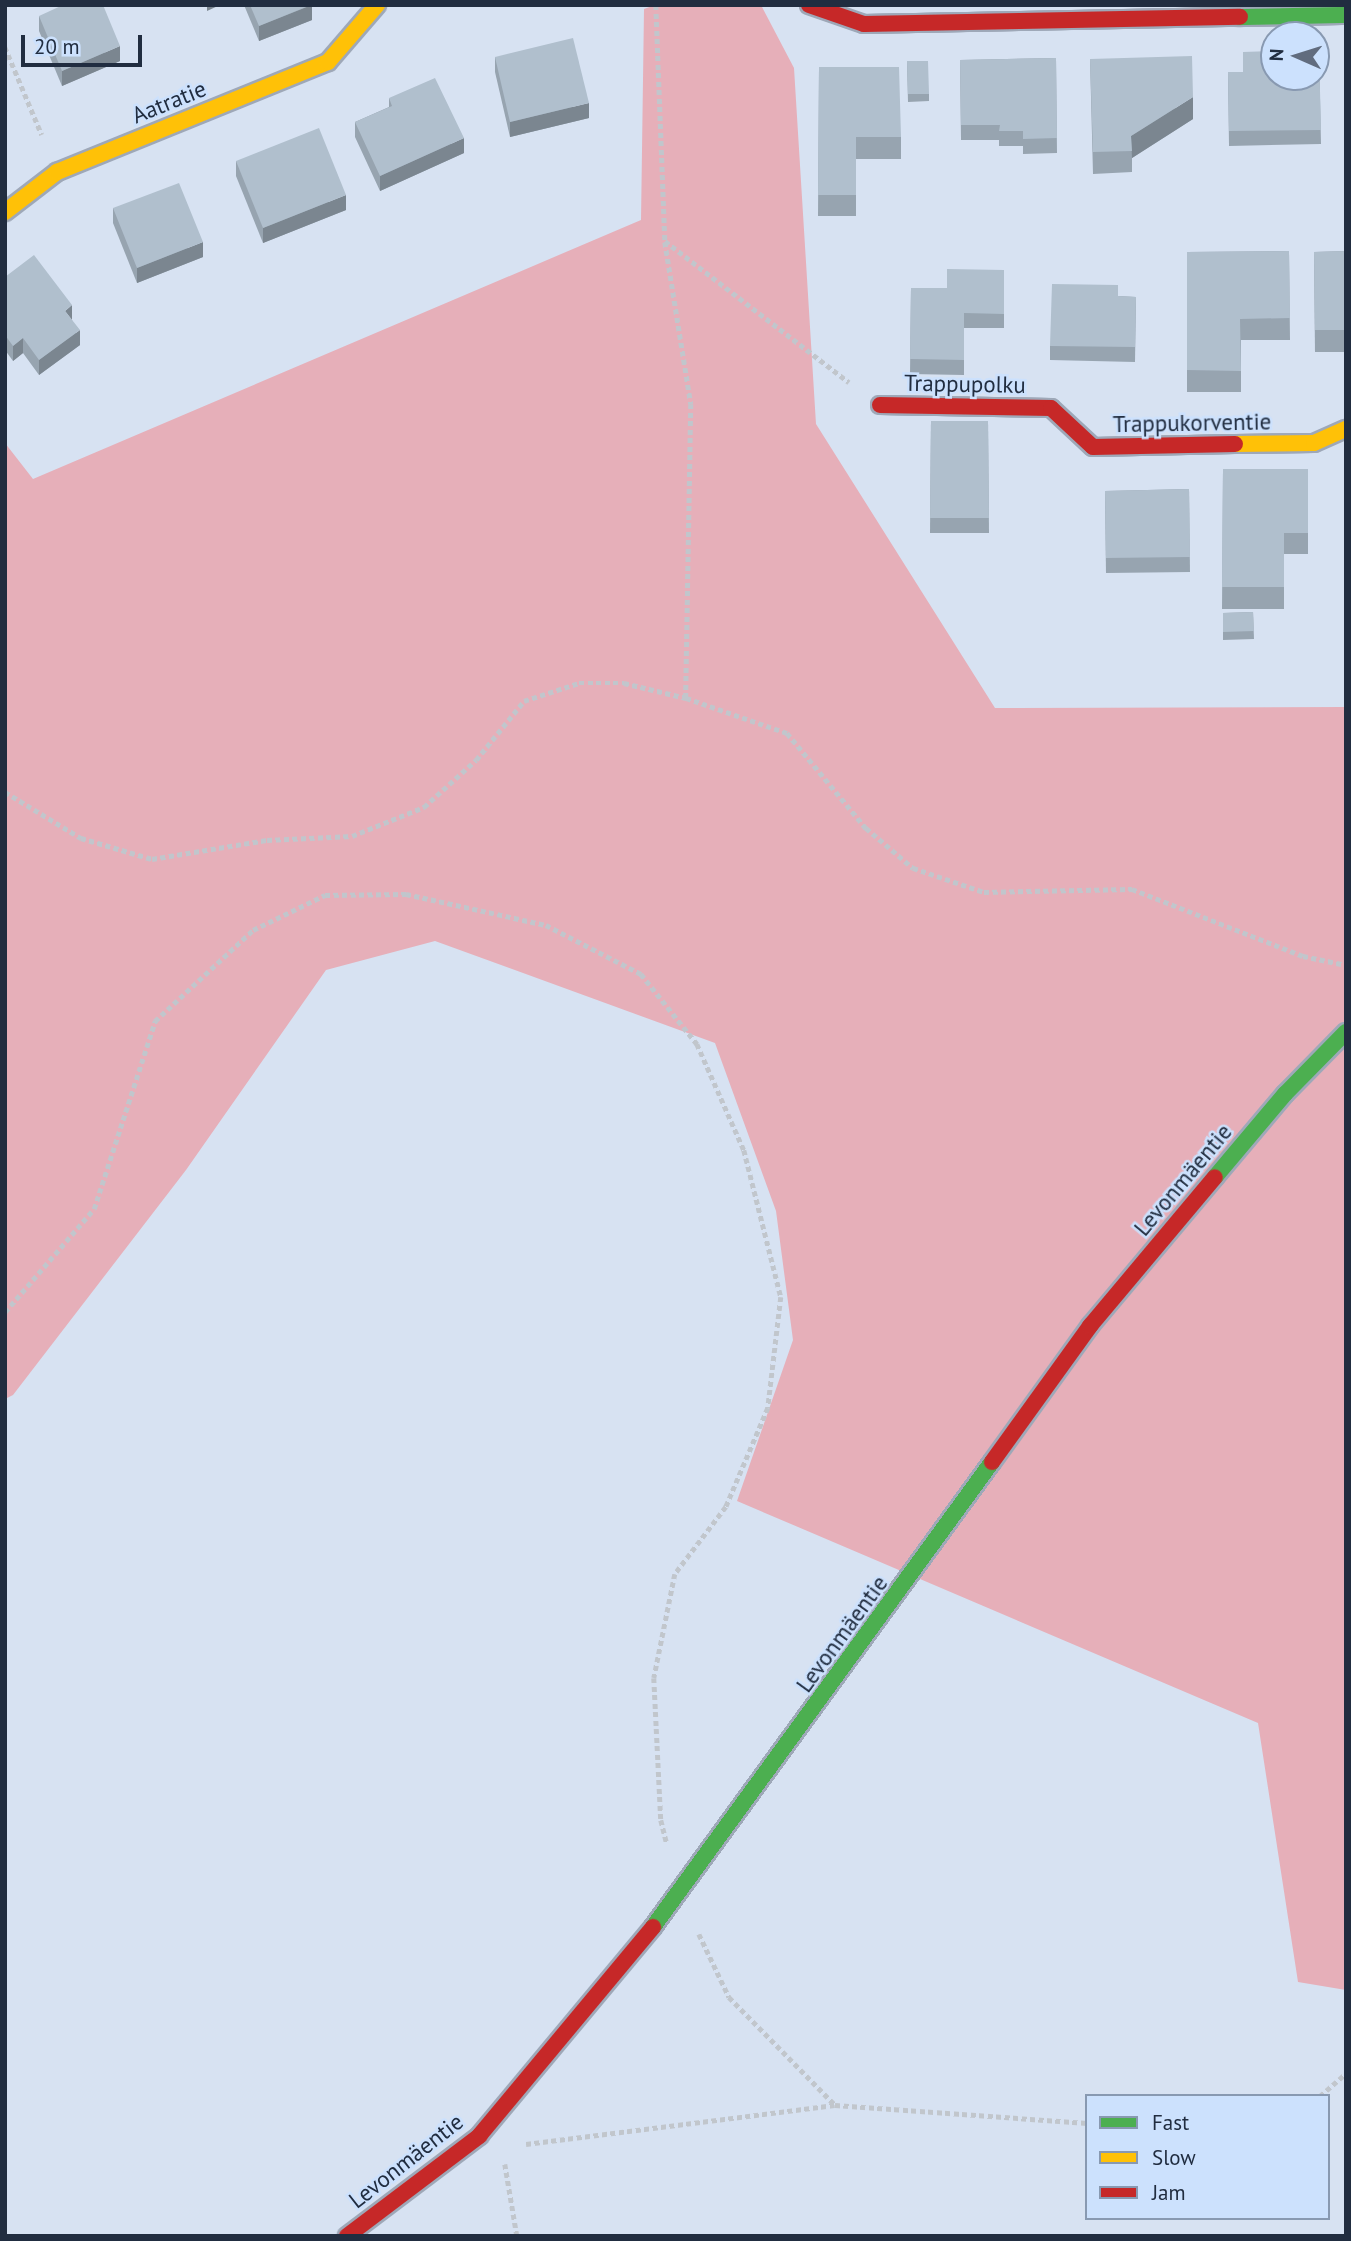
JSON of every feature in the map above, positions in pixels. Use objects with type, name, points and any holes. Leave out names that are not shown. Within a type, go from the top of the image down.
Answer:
[{"type":"street","name":"Aatratie","points":[[5,212],[57,172],[328,62],[377,5]]},
{"type":"street","points":[[809,5],[864,24],[1346,15]]},
{"type":"street","name":"Trappupolku","points":[[880,405],[1051,408]]},
{"type":"street","name":"Trappukorventie","points":[[1051,408],[1093,447],[1314,443],[1346,429]]},
{"type":"street","name":"Levonmäentie","points":[[347,2236],[479,2136],[680,1894],[1090,1326],[1285,1094],[1346,1031]]},
{"type":"path","points":[[656,5],[665,241],[691,404],[686,698]]},
{"type":"path","points":[[5,47],[57,172]]},
{"type":"path","points":[[665,241],[880,405]]},
{"type":"path","points":[[5,792],[81,838],[152,859],[267,840],[352,836],[424,807],[477,760],[524,701],[579,683],[624,683],[686,698],[786,733],[866,828],[913,868],[984,892],[1132,889],[1303,956],[1346,965]]},
{"type":"path","points":[[5,1312],[94,1209],[155,1021],[253,930],[325,895],[406,894],[546,925],[640,974],[697,1044],[744,1150],[781,1297],[768,1408],[726,1507],[675,1574],[654,1678],[660,1820],[680,1894],[729,1997],[835,2105]]},
{"type":"path","points":[[1322,2094],[1346,2073]]},
{"type":"path","points":[[479,2136],[502,2147],[835,2105],[1085,2123]]},
{"type":"path","points":[[502,2147],[517,2236]]},
{"type":"shaded area","points":[[655,5],[761,5],[794,68],[816,424],[995,708],[1346,707],[1346,1990],[1298,1982],[1258,1723],[737,1501],[793,1340],[776,1211],[715,1043],[435,941],[326,970],[186,1170],[13,1395],[5,1399],[5,443],[33,479],[641,220],[644,9]]},
{"type":"building","points":[[63,5],[103,5],[120,46],[62,71],[39,16]]},
{"type":"building","points":[[250,5],[311,5],[259,26]]},
{"type":"building","points":[[573,38],[589,103],[510,122],[495,57]]},
{"type":"building","points":[[1260,51],[1260,91],[1320,91],[1321,130],[1229,131],[1228,72],[1243,72],[1243,52]]},
{"type":"building","points":[[1192,56],[1193,97],[1131,136],[1132,151],[1093,152],[1090,59]]},
{"type":"building","points":[[1056,58],[1057,138],[1023,139],[1023,131],[999,131],[1000,125],[961,125],[960,60]]},
{"type":"building","points":[[907,61],[928,61],[929,94],[908,94]]},
{"type":"building","points":[[819,67],[899,67],[901,137],[856,137],[856,195],[818,195]]},
{"type":"building","points":[[435,78],[464,138],[380,176],[355,122],[392,106],[389,98]]},
{"type":"building","points":[[319,128],[346,195],[263,228],[236,161]]},
{"type":"building","points":[[179,183],[203,242],[137,268],[113,208]]},
{"type":"building","points":[[1289,251],[1290,318],[1240,319],[1241,371],[1187,370],[1187,252]]},
{"type":"building","points":[[1346,251],[1346,330],[1315,330],[1314,252]]},
{"type":"building","points":[[34,255],[72,305],[65,311],[80,330],[39,360],[23,338],[13,346],[5,335],[5,277]]},
{"type":"building","points":[[947,269],[1004,270],[1004,314],[964,313],[964,360],[910,359],[911,288],[947,288]]},
{"type":"building","points":[[1052,284],[1118,285],[1118,296],[1136,297],[1135,347],[1050,346]]},
{"type":"building","points":[[931,421],[988,421],[989,518],[930,518]]},
{"type":"building","points":[[1223,469],[1308,469],[1308,533],[1284,533],[1284,587],[1222,587]]},
{"type":"building","points":[[1189,489],[1190,557],[1106,558],[1105,491]]},
{"type":"building","points":[[1253,612],[1254,631],[1223,632],[1223,613]]},
{"type":"traffic: fast","points":[[1240,17],[1346,15]]},
{"type":"traffic: fast","points":[[1215,1177],[1285,1094],[1346,1032]]},
{"type":"traffic: fast","points":[[653,1927],[992,1462]]},
{"type":"traffic: slow","points":[[5,212],[57,172],[328,62],[377,5]]},
{"type":"traffic: slow","points":[[1235,444],[1314,443],[1346,429]]},
{"type":"traffic: jam","points":[[809,5],[864,24],[1240,17]]},
{"type":"traffic: jam","points":[[880,405],[1051,408],[1093,447],[1235,444]]},
{"type":"traffic: jam","points":[[992,1462],[1090,1326],[1215,1177]]},
{"type":"traffic: jam","points":[[347,2236],[479,2136],[653,1927]]}]
